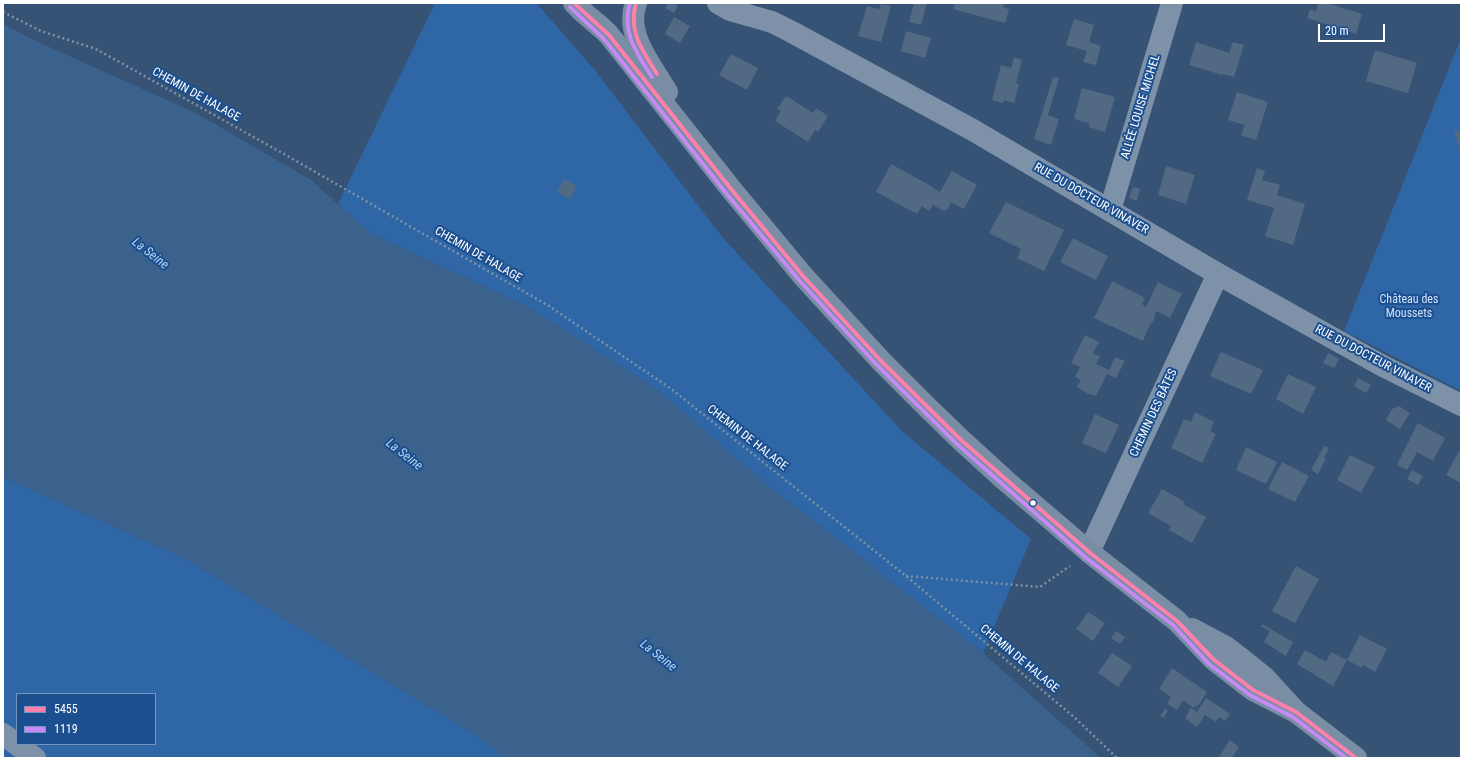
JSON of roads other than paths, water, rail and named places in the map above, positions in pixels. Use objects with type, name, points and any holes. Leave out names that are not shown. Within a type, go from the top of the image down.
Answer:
[{"type":"main road","points":[[581,10],[599,19],[617,18],[632,8],[636,3]]},
{"type":"main road","points":[[636,3],[632,19],[636,39],[710,163]]},
{"type":"main road","points":[[581,10],[608,35],[710,163],[803,276],[881,361],[961,440],[1089,552],[1177,621],[1226,647],[1264,677],[1296,712],[1356,758]]},
{"type":"street","name":"RUE DU DOCTEUR VINAVER","points":[[718,3],[730,10],[772,22],[971,129],[1218,274],[1381,365],[1461,406]]},
{"type":"street","name":"ALLÉE LOUISE MICHEL","points":[[1110,210],[1172,3]]},
{"type":"street","name":"CHEMIN DES BÂTES","points":[[1089,552],[1218,274]]},
{"type":"street","points":[[3,734],[16,744]]},
{"type":"street","points":[[18,745],[35,758]]},
{"type":"water","name":"La Seine","points":[[3,24],[36,41],[196,113],[311,180],[370,233],[530,308],[658,390],[760,479],[983,653],[1101,758],[505,758],[477,736],[186,559],[3,477]]},
{"type":"park label","name":"Château des Moussets","points":[[1409,307]]}]
